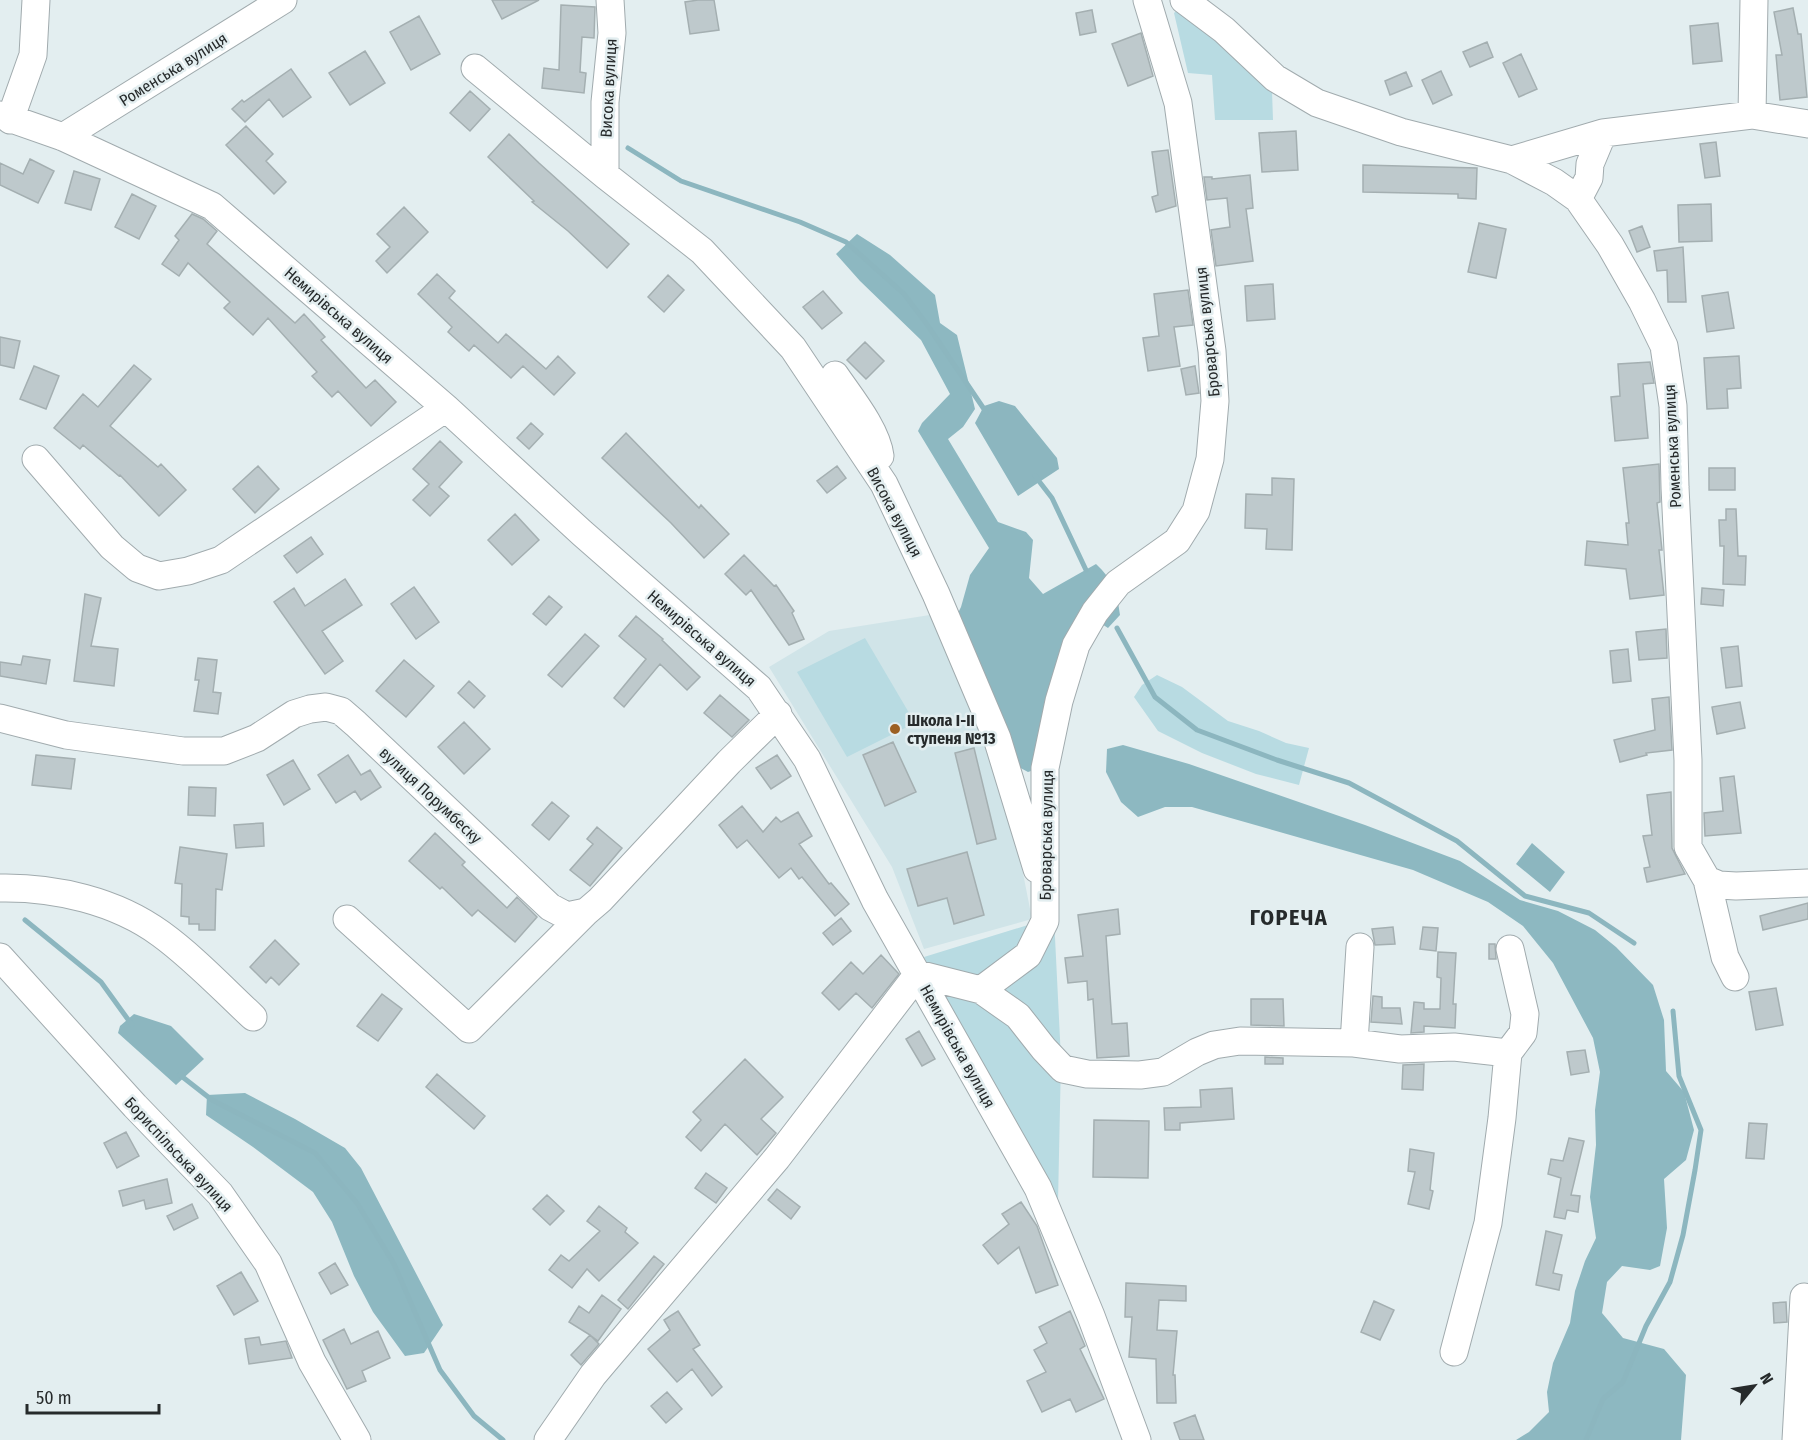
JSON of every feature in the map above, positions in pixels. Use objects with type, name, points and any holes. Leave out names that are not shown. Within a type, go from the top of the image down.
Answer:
[{"type":"street","points":[[5,117],[33,55],[36,0]]},
{"type":"street","name":"Роменська вулиця","points":[[63,137],[283,0]]},
{"type":"street","name":"Висока вулиця","points":[[605,175],[605,102],[612,33],[610,0]]},
{"type":"street","name":"Броварська вулиця","points":[[981,990],[1028,955],[1045,921],[1045,768],[1059,701],[1076,645],[1095,612],[1118,583],[1177,541],[1196,512],[1210,459],[1215,401],[1212,351],[1180,115],[1147,0]]},
{"type":"street","name":"Роменська вулиця","points":[[1184,0],[1224,30],[1275,78],[1317,104],[1401,132],[1512,160],[1554,182],[1578,199],[1616,254],[1664,346],[1673,406],[1688,760],[1688,847],[1707,879],[1725,957],[1735,977]]},
{"type":"street","points":[[1752,115],[1754,0]]},
{"type":"street","name":"Висока вулиця","points":[[475,68],[702,251],[794,348],[884,484],[936,594],[997,738],[1045,896]]},
{"type":"street","points":[[1512,160],[1604,134],[1752,115],[1808,124]]},
{"type":"street","name":"Немирівська вулиця","points":[[5,117],[63,137],[212,206],[446,408],[582,533],[759,688],[807,759],[875,900],[1038,1188],[1091,1316],[1137,1440]]},
{"type":"street","points":[[1578,199],[1589,178],[1590,164],[1604,134]]},
{"type":"street","points":[[835,375],[879,446],[884,484]]},
{"type":"street","points":[[36,459],[112,547],[137,568],[159,576],[188,571],[221,560],[446,408]]},
{"type":"street","name":"вулиця Порумбеску","points":[[0,718],[66,735],[183,751],[224,752],[257,738],[294,714],[326,707],[341,711],[550,907],[567,916],[586,912]]},
{"type":"street","points":[[347,919],[469,1029],[600,900],[729,762],[778,714]]},
{"type":"street","points":[[1707,879],[1719,885],[1736,886],[1808,883]]},
{"type":"street","points":[[0,888],[25,887],[57,892],[102,904],[131,916],[160,933],[216,981],[253,1017]]},
{"type":"street","points":[[1354,1043],[1360,946]]},
{"type":"street","points":[[1454,1352],[1488,1223],[1508,1053],[1523,1033],[1525,1014],[1510,949]]},
{"type":"street","name":"Бориспільська вулиця","points":[[0,957],[135,1107],[220,1194],[268,1263],[312,1362],[357,1440]]},
{"type":"street","points":[[548,1440],[593,1376],[777,1158],[918,974],[981,990],[1018,1016],[1044,1049],[1064,1069],[1087,1074],[1140,1075],[1163,1072],[1214,1045],[1240,1041],[1354,1043],[1400,1049],[1454,1047],[1508,1053]]},
{"type":"street","points":[[1796,1440],[1804,1297]]},
{"type":"shaded area","points":[[1179,8],[1191,13],[1272,91],[1273,120],[1215,120],[1212,75],[1188,73],[1174,13]]},
{"type":"shaded area","points":[[857,234],[890,255],[935,295],[940,323],[957,335],[975,409],[963,427],[948,439],[998,522],[1026,532],[1033,540],[1029,578],[1043,594],[1096,564],[1106,575],[1116,593],[1120,615],[1108,628],[1085,613],[1037,769],[1028,772],[1013,764],[953,623],[961,607],[970,575],[989,548],[918,431],[922,423],[950,394],[921,340],[860,281],[836,254]]},
{"type":"shaded area","points":[[999,401],[1015,406],[1057,458],[1059,469],[1018,496],[975,423],[984,406]]},
{"type":"shaded area","name":"Школа I-II ступеня №13","points":[[936,614],[1007,792],[1032,919],[924,949],[892,867],[769,667],[829,631]]},
{"type":"shaded area","points":[[865,638],[915,723],[847,757],[797,672]]},
{"type":"shaded area","points":[[1157,675],[1182,687],[1228,721],[1286,743],[1309,748],[1299,785],[1256,774],[1202,753],[1158,731],[1134,697],[1142,685]]},
{"type":"shaded area","points":[[1123,745],[1189,764],[1365,825],[1460,861],[1520,900],[1558,911],[1595,930],[1616,947],[1653,985],[1664,1020],[1666,1071],[1684,1092],[1694,1130],[1686,1160],[1664,1179],[1667,1228],[1660,1266],[1650,1270],[1622,1266],[1607,1282],[1602,1313],[1623,1338],[1664,1349],[1686,1375],[1681,1440],[1516,1440],[1529,1432],[1549,1412],[1547,1392],[1553,1363],[1570,1323],[1575,1291],[1596,1238],[1590,1197],[1596,1145],[1595,1110],[1600,1072],[1593,1038],[1553,963],[1523,926],[1488,902],[1413,870],[1192,807],[1165,807],[1138,817],[1121,802],[1106,772],[1107,749]]},
{"type":"shaded area","points":[[1532,843],[1565,872],[1550,892],[1516,864]]},
{"type":"shaded area","points":[[1054,917],[1061,1059],[1058,1202],[1038,1173],[924,957]]},
{"type":"shaded area","points":[[134,1014],[171,1026],[204,1059],[176,1085],[118,1033],[120,1026]]},
{"type":"shaded area","points":[[245,1093],[345,1148],[361,1168],[443,1325],[424,1353],[405,1356],[373,1312],[354,1276],[332,1222],[313,1192],[206,1115],[207,1095]]},
{"type":"building","points":[[492,0],[539,0],[502,19]]},
{"type":"building","points":[[714,0],[719,30],[690,34],[685,2]]},
{"type":"building","points":[[561,5],[595,7],[594,38],[582,37],[580,72],[586,73],[584,93],[542,88],[544,68],[559,70]]},
{"type":"building","points":[[1793,8],[1798,34],[1801,34],[1807,97],[1780,100],[1776,55],[1782,55],[1774,12]]},
{"type":"building","points":[[1092,10],[1096,32],[1080,35],[1076,13]]},
{"type":"building","points":[[419,16],[440,54],[411,70],[390,32]]},
{"type":"building","points":[[1718,23],[1722,61],[1693,64],[1690,26]]},
{"type":"building","points":[[1141,33],[1153,76],[1128,86],[1112,44]]},
{"type":"building","points":[[1487,42],[1493,57],[1470,67],[1463,52]]},
{"type":"building","points":[[365,51],[385,83],[350,105],[329,73]]},
{"type":"building","points":[[1521,54],[1537,89],[1519,97],[1503,63]]},
{"type":"building","points":[[291,69],[311,97],[283,117],[269,99],[245,122],[232,109],[242,100],[244,102]]},
{"type":"building","points":[[1441,71],[1452,95],[1433,104],[1422,80]]},
{"type":"building","points":[[1406,72],[1412,86],[1390,95],[1385,81]]},
{"type":"building","points":[[470,91],[490,109],[470,131],[450,113]]},
{"type":"building","points":[[246,126],[273,154],[266,161],[286,182],[274,194],[226,145]]},
{"type":"building","points":[[1296,131],[1298,170],[1262,172],[1259,133]]},
{"type":"building","points":[[509,134],[629,244],[607,268],[568,231],[532,202],[534,201],[488,157]]},
{"type":"building","points":[[1716,142],[1720,176],[1705,178],[1700,144]]},
{"type":"building","points":[[1168,150],[1176,206],[1156,212],[1152,197],[1158,195],[1152,152]]},
{"type":"building","points":[[30,159],[54,171],[38,203],[0,185],[0,163],[23,174]]},
{"type":"building","points":[[1363,165],[1477,168],[1476,199],[1458,198],[1458,194],[1363,192]]},
{"type":"building","points":[[74,171],[100,179],[91,210],[65,203]]},
{"type":"building","points":[[1250,175],[1253,208],[1246,209],[1253,261],[1216,266],[1211,230],[1230,227],[1227,198],[1207,200],[1204,177],[1212,177],[1212,179]]},
{"type":"building","points":[[132,194],[156,206],[139,239],[115,227]]},
{"type":"building","points":[[1711,204],[1712,241],[1679,242],[1678,205]]},
{"type":"building","points":[[404,207],[428,232],[387,273],[376,261],[390,247],[377,234]]},
{"type":"building","points":[[192,214],[203,219],[217,231],[207,244],[295,323],[304,314],[325,337],[321,340],[366,388],[375,380],[396,402],[371,426],[338,391],[332,397],[312,376],[317,372],[268,318],[253,335],[224,308],[230,302],[188,263],[179,276],[162,264],[179,240],[175,236]]},
{"type":"building","points":[[1479,223],[1506,229],[1496,278],[1468,272]]},
{"type":"building","points":[[1642,226],[1650,247],[1637,252],[1629,231]]},
{"type":"building","points":[[1683,247],[1686,302],[1668,302],[1667,270],[1657,271],[1654,251]]},
{"type":"building","points":[[437,274],[455,291],[449,298],[498,343],[506,334],[546,369],[558,356],[575,373],[554,395],[523,366],[511,378],[474,345],[469,351],[448,332],[452,327],[418,294]]},
{"type":"building","points":[[668,275],[684,290],[664,312],[648,297]]},
{"type":"building","points":[[1273,284],[1275,319],[1247,321],[1245,286]]},
{"type":"building","points":[[1188,290],[1193,325],[1174,327],[1180,366],[1148,371],[1143,338],[1159,336],[1154,294]]},
{"type":"building","points":[[823,291],[842,313],[822,329],[803,307]]},
{"type":"building","points":[[1728,292],[1734,328],[1707,332],[1702,296]]},
{"type":"building","points":[[0,337],[20,341],[14,368],[0,365]]},
{"type":"building","points":[[865,342],[884,361],[866,379],[847,360]]},
{"type":"building","points":[[1739,356],[1741,388],[1727,389],[1728,408],[1707,409],[1704,358]]},
{"type":"building","points":[[1650,362],[1654,383],[1643,384],[1648,438],[1615,441],[1611,397],[1620,396],[1618,364]]},
{"type":"building","points":[[134,365],[151,379],[110,426],[158,467],[161,464],[186,490],[159,516],[120,475],[83,445],[80,449],[54,428],[83,394],[98,407]]},
{"type":"building","points":[[34,366],[59,376],[46,409],[20,399]]},
{"type":"building","points":[[1195,366],[1199,393],[1186,395],[1181,369]]},
{"type":"building","points":[[531,423],[543,434],[529,449],[517,438]]},
{"type":"building","points":[[626,433],[699,508],[701,505],[729,534],[704,558],[671,523],[602,458]]},
{"type":"building","points":[[440,441],[462,462],[439,487],[449,496],[430,516],[413,500],[429,484],[413,469]]},
{"type":"building","points":[[1659,464],[1660,502],[1657,503],[1664,595],[1630,599],[1626,569],[1585,565],[1587,541],[1628,545],[1626,523],[1629,523],[1623,468]]},
{"type":"building","points":[[258,466],[279,489],[255,513],[233,489]]},
{"type":"building","points":[[837,466],[846,478],[827,493],[817,481]]},
{"type":"building","points":[[1709,468],[1735,468],[1735,490],[1709,490]]},
{"type":"building","points":[[1272,478],[1294,479],[1292,550],[1266,549],[1267,529],[1245,528],[1246,494],[1272,495]]},
{"type":"building","points":[[1726,509],[1736,509],[1738,556],[1746,556],[1745,585],[1723,584],[1724,546],[1720,546],[1719,520],[1726,520]]},
{"type":"building","points":[[515,514],[539,540],[512,565],[488,540]]},
{"type":"building","points":[[311,537],[323,554],[297,573],[284,556]]},
{"type":"building","points":[[744,555],[774,586],[776,585],[794,611],[792,613],[804,639],[789,645],[751,590],[746,595],[725,574]]},
{"type":"building","points":[[345,579],[362,605],[322,631],[343,661],[325,674],[274,602],[294,588],[305,606]]},
{"type":"building","points":[[414,587],[439,622],[416,639],[391,604]]},
{"type":"building","points":[[1702,588],[1724,590],[1723,606],[1701,604]]},
{"type":"building","points":[[85,594],[101,598],[91,646],[118,649],[114,686],[74,681]]},
{"type":"building","points":[[549,596],[562,607],[546,625],[533,614]]},
{"type":"building","points":[[636,616],[663,639],[700,677],[687,690],[660,664],[624,707],[614,698],[646,659],[619,636]]},
{"type":"building","points":[[1666,629],[1667,658],[1639,660],[1636,632]]},
{"type":"building","points":[[585,634],[599,646],[562,687],[548,675]]},
{"type":"building","points":[[1738,646],[1742,686],[1726,688],[1721,648]]},
{"type":"building","points":[[1628,649],[1631,681],[1613,683],[1610,651]]},
{"type":"building","points":[[23,656],[50,660],[46,684],[0,676],[0,662],[21,665]]},
{"type":"building","points":[[198,658],[217,660],[213,692],[221,693],[218,714],[194,711],[199,680],[195,680]]},
{"type":"building","points":[[404,660],[434,686],[406,717],[376,691]]},
{"type":"building","points":[[469,681],[485,696],[474,708],[458,693]]},
{"type":"building","points":[[720,695],[749,720],[732,737],[704,713]]},
{"type":"building","points":[[1669,697],[1672,750],[1646,753],[1647,755],[1620,762],[1614,740],[1655,730],[1652,699]]},
{"type":"building","points":[[1740,702],[1745,728],[1717,734],[1712,707]]},
{"type":"building","points":[[464,722],[490,749],[464,774],[438,747]]},
{"type":"building","points":[[893,742],[916,792],[885,806],[863,755]]},
{"type":"building","points":[[974,748],[996,839],[977,844],[955,753]]},
{"type":"building","points":[[36,755],[75,759],[71,789],[32,785]]},
{"type":"building","points":[[348,755],[361,775],[370,770],[381,787],[361,800],[355,791],[336,803],[318,775]]},
{"type":"building","points":[[777,755],[791,776],[771,789],[756,768]]},
{"type":"building","points":[[293,760],[310,789],[284,805],[267,775]]},
{"type":"building","points":[[1734,776],[1741,833],[1705,836],[1704,813],[1723,811],[1720,778]]},
{"type":"building","points":[[189,787],[216,788],[215,816],[188,815]]},
{"type":"building","points":[[1671,792],[1672,848],[1685,874],[1647,882],[1644,868],[1650,867],[1643,836],[1652,835],[1647,795]]},
{"type":"building","points":[[552,802],[569,816],[549,840],[532,825]]},
{"type":"building","points":[[742,806],[763,832],[776,817],[781,822],[798,812],[812,836],[799,844],[829,884],[831,883],[849,904],[835,916],[802,877],[799,879],[791,868],[779,878],[747,840],[737,848],[719,825]]},
{"type":"building","points":[[263,823],[264,846],[236,848],[234,825]]},
{"type":"building","points":[[597,827],[622,848],[590,886],[570,870],[593,844],[587,839]]},
{"type":"building","points":[[435,833],[465,862],[462,865],[507,908],[517,897],[537,917],[515,942],[478,910],[472,916],[442,887],[440,889],[409,861]]},
{"type":"building","points":[[180,847],[227,854],[222,890],[216,889],[215,930],[199,930],[199,924],[189,924],[189,917],[181,916],[182,884],[175,883]]},
{"type":"building","points":[[967,852],[984,915],[954,924],[947,898],[918,906],[907,869]]},
{"type":"building","points":[[1808,903],[1808,919],[1763,930],[1760,916]]},
{"type":"building","points":[[1118,909],[1120,934],[1106,936],[1112,1024],[1127,1023],[1129,1056],[1097,1058],[1093,999],[1088,1000],[1087,981],[1068,983],[1065,958],[1083,956],[1078,915]]},
{"type":"building","points":[[841,918],[851,931],[833,945],[823,933]]},
{"type":"building","points":[[1393,927],[1395,944],[1375,945],[1372,929]]},
{"type":"building","points":[[1423,927],[1438,928],[1436,951],[1420,949]]},
{"type":"building","points":[[275,940],[299,964],[279,985],[271,977],[266,983],[250,967]]},
{"type":"building","points":[[1489,944],[1495,944],[1496,959],[1489,959]]},
{"type":"building","points":[[1438,952],[1456,953],[1453,1004],[1456,1004],[1455,1028],[1424,1026],[1424,1032],[1411,1033],[1414,1002],[1424,1003],[1424,1009],[1440,1009],[1441,978],[1437,977]]},
{"type":"building","points":[[881,955],[899,974],[872,1008],[856,993],[839,1010],[822,993],[851,962],[863,974]]},
{"type":"building","points":[[1776,988],[1783,1025],[1756,1030],[1749,992]]},
{"type":"building","points":[[382,994],[402,1009],[378,1041],[357,1026]]},
{"type":"building","points":[[1373,996],[1382,997],[1382,1008],[1400,1008],[1402,1024],[1371,1022]]},
{"type":"building","points":[[1251,999],[1283,999],[1284,1026],[1251,1025]]},
{"type":"building","points":[[919,1031],[935,1059],[922,1066],[906,1039]]},
{"type":"building","points":[[1585,1050],[1589,1072],[1571,1075],[1567,1052]]},
{"type":"building","points":[[1265,1057],[1283,1058],[1283,1064],[1265,1064]]},
{"type":"building","points":[[745,1059],[783,1097],[761,1119],[776,1133],[757,1155],[725,1124],[701,1151],[686,1137],[701,1120],[693,1112]]},
{"type":"building","points":[[1424,1064],[1423,1090],[1402,1089],[1403,1065]]},
{"type":"building","points":[[437,1074],[485,1116],[474,1129],[426,1087]]},
{"type":"building","points":[[1232,1088],[1234,1119],[1180,1123],[1180,1130],[1165,1130],[1164,1108],[1201,1107],[1200,1090]]},
{"type":"building","points":[[1094,1120],[1149,1121],[1148,1178],[1093,1177]]},
{"type":"building","points":[[1749,1123],[1767,1124],[1764,1159],[1746,1158]]},
{"type":"building","points":[[126,1132],[139,1156],[117,1168],[104,1143]]},
{"type":"building","points":[[1569,1138],[1584,1141],[1571,1195],[1580,1196],[1578,1212],[1567,1210],[1565,1219],[1554,1217],[1561,1178],[1548,1174],[1551,1159],[1563,1161]]},
{"type":"building","points":[[1410,1149],[1434,1153],[1430,1190],[1433,1191],[1429,1209],[1408,1204],[1415,1172],[1408,1171]]},
{"type":"building","points":[[706,1173],[727,1188],[716,1203],[695,1188]]},
{"type":"building","points":[[167,1179],[172,1203],[146,1209],[144,1200],[123,1206],[119,1191]]},
{"type":"building","points":[[777,1189],[800,1207],[791,1219],[768,1200]]},
{"type":"building","points":[[547,1195],[564,1211],[550,1225],[533,1209]]},
{"type":"building","points":[[1021,1202],[1037,1226],[1058,1285],[1036,1293],[1019,1247],[998,1264],[983,1245],[1009,1224],[1002,1214]]},
{"type":"building","points":[[192,1204],[198,1218],[174,1230],[167,1216]]},
{"type":"building","points":[[599,1206],[627,1228],[625,1232],[638,1243],[599,1281],[587,1269],[572,1288],[549,1270],[561,1255],[569,1261],[600,1231],[587,1221]]},
{"type":"building","points":[[1546,1231],[1562,1235],[1553,1273],[1562,1275],[1559,1290],[1536,1285]]},
{"type":"building","points":[[654,1256],[664,1264],[628,1309],[618,1300]]},
{"type":"building","points":[[335,1263],[348,1285],[331,1294],[319,1273]]},
{"type":"building","points":[[241,1272],[258,1301],[234,1315],[217,1286]]},
{"type":"building","points":[[1126,1283],[1186,1286],[1186,1301],[1159,1300],[1157,1330],[1177,1331],[1173,1375],[1175,1375],[1176,1403],[1157,1403],[1156,1359],[1129,1357],[1132,1317],[1125,1317]]},
{"type":"building","points":[[602,1295],[621,1309],[598,1341],[569,1322],[579,1306],[589,1313]]},
{"type":"building","points":[[1374,1301],[1394,1310],[1380,1340],[1361,1332]]},
{"type":"building","points":[[1786,1302],[1787,1322],[1774,1323],[1773,1303]]},
{"type":"building","points":[[678,1311],[700,1345],[693,1349],[722,1387],[712,1396],[692,1369],[677,1382],[648,1349],[670,1330],[664,1320]]},
{"type":"building","points":[[1070,1311],[1085,1346],[1080,1349],[1104,1399],[1076,1412],[1070,1399],[1042,1412],[1027,1381],[1046,1372],[1034,1350],[1047,1343],[1039,1327]]},
{"type":"building","points":[[344,1329],[351,1344],[378,1331],[390,1358],[362,1371],[366,1381],[347,1389],[323,1340]]},
{"type":"building","points":[[590,1335],[599,1344],[581,1365],[571,1355]]},
{"type":"building","points":[[259,1337],[261,1345],[286,1341],[292,1358],[249,1364],[245,1339]]},
{"type":"building","points":[[667,1392],[682,1409],[666,1423],[651,1406]]},
{"type":"building","points":[[1195,1415],[1204,1440],[1180,1440],[1174,1423]]},
{"type":"waterway","points":[[628,148],[681,181],[800,222],[846,242],[904,294],[986,412]]},
{"type":"waterway","points":[[1035,476],[1052,498],[1086,570]]},
{"type":"waterway","points":[[1117,628],[1155,697],[1197,730],[1277,760],[1349,783],[1457,841],[1525,896],[1589,913],[1634,943]]},
{"type":"waterway","points":[[25,920],[101,982],[132,1025]]},
{"type":"waterway","points":[[1586,1440],[1603,1399],[1623,1382],[1646,1326],[1670,1282],[1683,1235],[1701,1130],[1679,1076],[1673,1011]]},
{"type":"waterway","points":[[180,1075],[212,1100],[315,1153],[357,1203],[394,1264],[440,1370],[474,1416],[503,1440]]},
{"type":"place","name":"Школа I-II ступеня №13","points":[[895,729]]},
{"type":"district","name":"ГОРЕЧА","points":[[1289,917]]}]
